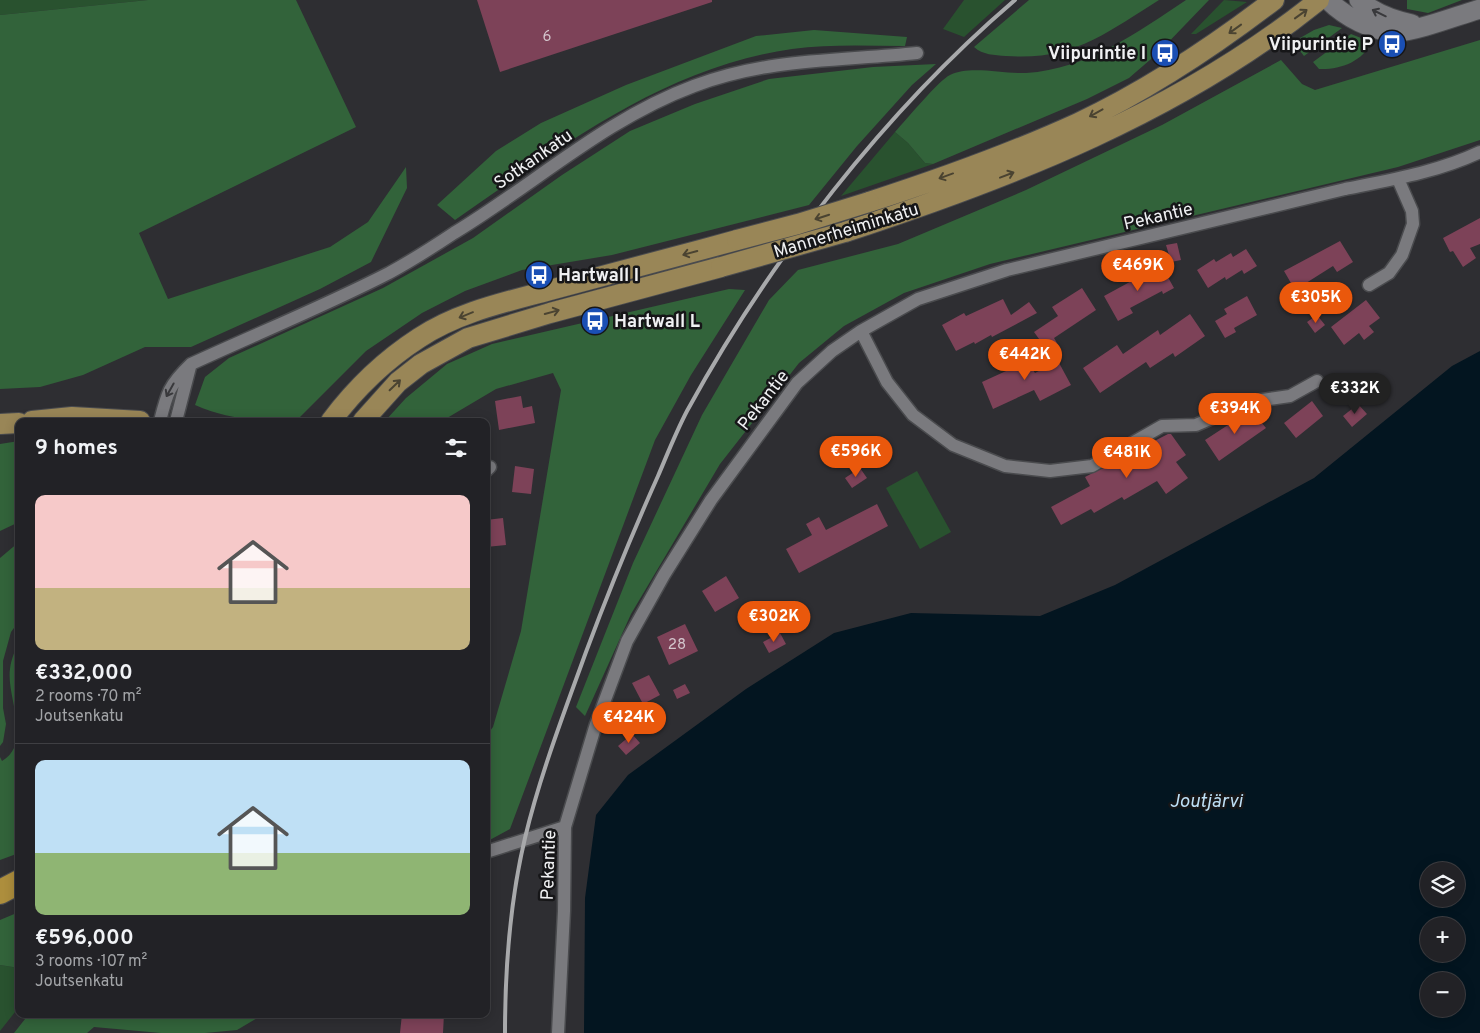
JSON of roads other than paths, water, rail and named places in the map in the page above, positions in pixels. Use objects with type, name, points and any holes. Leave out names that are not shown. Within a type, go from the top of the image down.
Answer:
[{"type":"highway","points":[[0,892],[15,884]]},
{"type":"main road","name":"Mannerheiminkatu","points":[[333,418],[345,402],[384,364],[420,337],[442,325],[470,313],[512,301],[798,224],[869,202],[1008,153],[1079,122],[1160,78],[1234,31],[1274,0]]},
{"type":"main road","name":"Mannerheiminkatu","points":[[366,418],[398,382],[421,364],[468,338],[532,318],[801,246],[845,232],[963,192],[1088,140],[1180,93],[1254,48],[1319,0]]},
{"type":"main road","points":[[1328,0],[1339,11],[1378,29],[1398,32],[1480,9]]},
{"type":"main road","points":[[1359,0],[1366,6],[1394,20],[1412,24],[1436,22]]},
{"type":"main road","points":[[0,424],[15,422]]},
{"type":"street","name":"Sotkankatu","points":[[161,418],[167,393],[176,379],[191,364],[389,273],[512,196],[602,132],[645,108],[694,86],[736,73],[787,62],[917,54]]},
{"type":"street","name":"Pekantie","points":[[558,1033],[564,911],[565,827],[596,724],[628,641],[664,575],[711,500],[797,383],[832,351],[861,331],[918,299],[1007,270],[1335,191],[1398,179],[1465,159],[1480,152]]},
{"type":"street","points":[[1369,285],[1389,273],[1398,261],[1413,224],[1412,211],[1398,179]]},
{"type":"street","points":[[861,331],[887,382],[913,415],[953,445],[1005,466],[1050,471],[1092,466],[1162,426],[1196,426],[1249,402],[1290,396],[1317,381]]},
{"type":"street","points":[[177,418],[191,364]]},
{"type":"street","points":[[490,851],[565,827]]},
{"type":"water","name":"Joutjärvi","points":[[1480,351],[1480,1033],[584,1033],[585,898],[596,815],[628,775],[746,689],[834,633],[911,613],[1040,616],[1115,585],[1314,478],[1452,366]]},
{"type":"railway","points":[[505,1033],[507,960],[512,911],[525,838],[538,791],[561,721],[620,564],[683,419],[719,355],[755,299],[833,191],[920,90],[967,43],[1015,0]]},
{"type":"place","name":"Viipurintie P","points":[[1392,44]]},
{"type":"place","name":"Viipurintie I","points":[[1165,53]]},
{"type":"place","name":"Hartwall I","points":[[539,275]]},
{"type":"place","name":"Hartwall L","points":[[595,321]]}]
